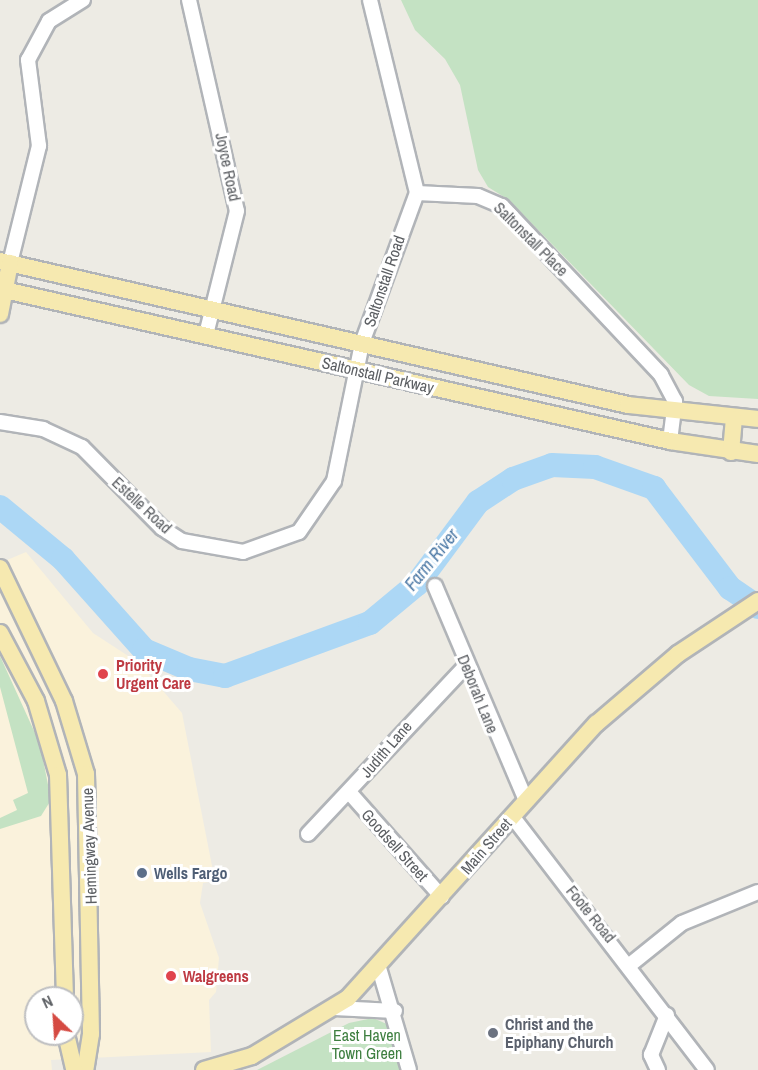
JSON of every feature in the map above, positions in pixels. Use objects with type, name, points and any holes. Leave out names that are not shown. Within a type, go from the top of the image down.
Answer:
[{"type":"main road","points":[[0,314],[5,262]]},
{"type":"main road","name":"Saltonstall Parkway","points":[[5,262],[213,306],[362,343],[675,413],[758,419]]},
{"type":"main road","name":"Saltonstall Parkway","points":[[3,289],[670,441],[731,452],[758,454]]},
{"type":"main road","points":[[731,452],[734,419]]},
{"type":"main road","name":"Hemingway Avenue","points":[[0,568],[72,722],[86,774],[91,829],[91,1034],[85,1070]]},
{"type":"main road","name":"Main Street","points":[[204,1070],[252,1056],[334,1008],[379,968],[526,800],[611,710],[728,621],[758,601]]},
{"type":"main road","name":"Hemingway Avenue","points":[[0,633],[43,720],[58,775],[64,832],[65,986]]},
{"type":"main road","points":[[64,832],[91,829]]},
{"type":"main road","points":[[69,1046],[74,1070]]},
{"type":"street","points":[[5,262],[39,146],[28,60],[49,21],[83,0]]},
{"type":"street","name":"Joyce Road","points":[[189,0],[237,211],[206,334]]},
{"type":"street","points":[[370,0],[417,193]]},
{"type":"street","name":"Saltonstall Place","points":[[417,193],[478,196],[502,206],[661,375],[674,395],[675,413],[670,441]]},
{"type":"street","name":"Saltonstall Road","points":[[359,371],[362,343],[417,193]]},
{"type":"street","name":"Estelle Road","points":[[0,422],[43,429],[82,447],[162,528],[182,540],[243,552],[299,532],[317,511],[334,481],[359,371]]},
{"type":"street","name":"Deborah Lane","points":[[435,586],[465,666],[526,800]]},
{"type":"street","name":"Judith Lane","points":[[308,834],[465,666]]},
{"type":"street","name":"Goodsell Street","points":[[349,792],[442,897]]},
{"type":"street","name":"Foote Road","points":[[512,816],[631,964],[702,1069]]},
{"type":"street","points":[[631,964],[682,923],[758,892]]},
{"type":"street","points":[[379,968],[395,1011],[409,1070]]},
{"type":"street","points":[[334,1008],[395,1011]]},
{"type":"street","points":[[658,1070],[651,1055],[667,1015]]},
{"type":"shaded area","points":[[26,552],[93,633],[139,663],[182,713],[215,881],[203,883],[200,903],[219,958],[216,992],[209,1000],[211,1052],[51,1060],[52,1070],[0,1070],[0,563]]},
{"type":"green space","points":[[401,0],[758,0],[758,399],[709,396],[689,385],[509,200],[488,187],[478,170],[460,85],[445,59],[415,30]]},
{"type":"green space","points":[[0,656],[40,744],[51,800],[41,816],[0,829],[0,818],[17,810],[13,800],[28,793],[0,687]]},
{"type":"green space","name":"East Haven Town Green","points":[[373,1018],[389,1025],[400,1070],[257,1070],[349,1023]]},
{"type":"waterway","name":"Farm River","points":[[0,507],[63,559],[144,650],[189,669],[225,676],[370,623],[417,584],[478,502],[513,479],[552,465],[595,467],[654,488],[730,588],[758,607]]},
{"type":"place","name":"Priority Urgent Care","points":[[103,674]]},
{"type":"place","name":"Wells Fargo","points":[[142,873]]},
{"type":"place","name":"Walgreens","points":[[171,976]]},
{"type":"place","name":"Christ and the Epiphany Church","points":[[493,1033]]}]
